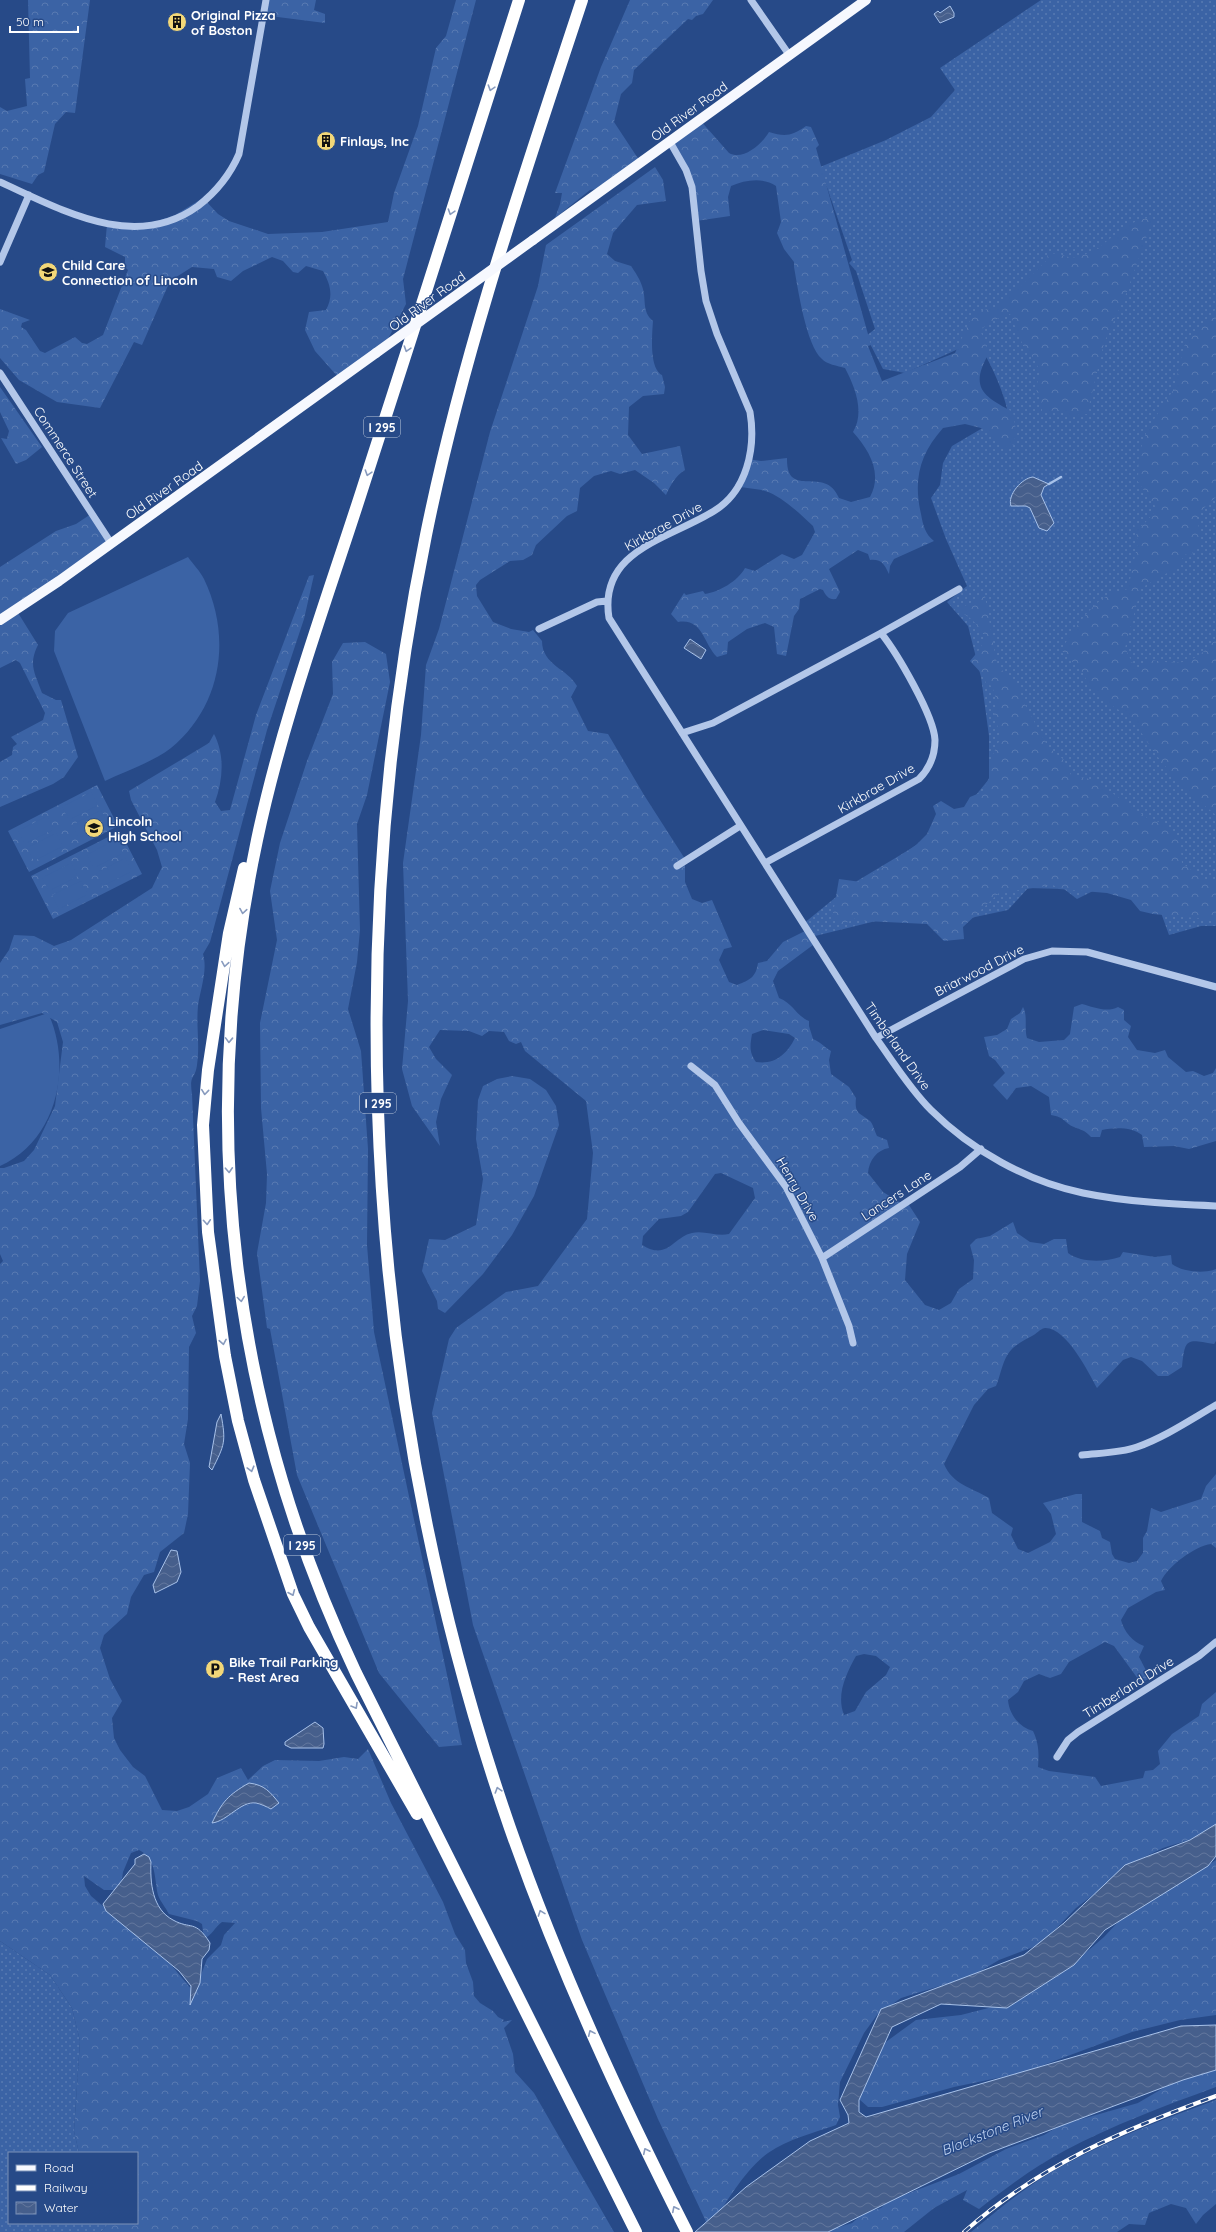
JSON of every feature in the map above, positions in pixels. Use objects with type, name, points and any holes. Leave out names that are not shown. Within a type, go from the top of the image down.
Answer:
[{"type":"highway","points":[[503,51],[512,0]]},
{"type":"highway","name":"I 295","points":[[519,0],[307,660],[265,804],[251,869],[240,934],[232,1000],[228,1072],[228,1164],[239,1283],[251,1361],[274,1457],[316,1583],[356,1673],[633,2227]]},
{"type":"highway","name":"I 295","points":[[582,0],[504,241],[468,362],[441,464],[418,574],[399,697],[383,860],[377,997],[379,1122],[387,1246],[403,1382],[428,1524],[462,1670],[501,1802],[551,1937],[607,2070],[687,2232]]},
{"type":"highway","points":[[265,804],[244,867],[235,900],[211,1052],[204,1113],[203,1160],[209,1243],[227,1363],[240,1428],[258,1495],[297,1604],[473,1908]]},
{"type":"main road","name":"Old River Road","points":[[0,620],[44,592],[866,0]]},
{"type":"street","points":[[0,182],[96,222],[128,228],[152,226],[186,214],[207,198],[230,173],[241,146],[266,0]]},
{"type":"street","points":[[751,0],[790,56]]},
{"type":"street","name":"Kirkbrae Drive","points":[[670,142],[686,170],[692,187],[701,271],[706,301],[717,334],[750,412],[753,436],[752,449],[745,473],[730,496],[715,511],[628,558],[619,567],[610,584],[607,601],[609,618],[615,630],[682,733]]},
{"type":"street","points":[[0,262],[29,195]]},
{"type":"street","name":"Commerce Street","points":[[0,373],[111,543]]},
{"type":"street","points":[[682,733],[713,723],[881,633],[959,589]]},
{"type":"street","points":[[539,629],[597,602],[607,601]]},
{"type":"street","name":"Kirkbrae Drive","points":[[765,863],[919,779],[927,771],[934,751],[934,731],[896,652],[881,633]]},
{"type":"street","name":"Timberland Drive","points":[[682,733],[876,1038],[908,1083],[930,1109],[960,1136],[981,1149],[1039,1179],[1083,1193],[1160,1203],[1216,1206]]},
{"type":"street","points":[[677,866],[740,826]]},
{"type":"street","name":"Briarwood Drive","points":[[876,1038],[1012,965],[1037,954],[1052,951],[1087,952],[1216,987]]},
{"type":"street","name":"Henry Drive","points":[[691,1066],[715,1086],[739,1123],[775,1171],[822,1258],[849,1326],[853,1344]]},
{"type":"street","name":"Lancers Lane","points":[[822,1258],[960,1167],[981,1149]]},
{"type":"street","points":[[1082,1455],[1136,1448],[1157,1439],[1216,1405]]},
{"type":"street","name":"Timberland Drive","points":[[1057,1757],[1068,1740],[1078,1732],[1199,1656],[1216,1642]]},
{"type":"green space","points":[[28,0],[90,0],[75,113],[66,112],[55,124],[44,172],[38,175],[32,184],[0,174],[0,107],[7,111],[27,106],[25,79],[30,78]]},
{"type":"green space","points":[[263,0],[316,0],[314,10],[325,14],[325,23],[262,15]]},
{"type":"green space","points":[[456,0],[476,0],[403,279],[406,304],[388,339],[338,377],[315,351],[305,330],[309,312],[326,310],[330,299],[328,280],[323,271],[306,266],[298,273],[293,272],[283,261],[272,257],[243,271],[231,281],[217,277],[214,269],[192,267],[170,281],[142,345],[134,342],[100,408],[57,402],[19,380],[0,358],[0,309],[30,320],[22,323],[21,327],[26,330],[40,351],[45,353],[75,337],[82,343],[87,344],[103,335],[128,270],[125,267],[125,257],[105,247],[107,224],[146,225],[175,215],[203,198],[218,214],[229,221],[268,234],[322,232],[388,222],[394,193],[418,126],[436,48],[446,36]]},
{"type":"green space","points":[[630,0],[713,0],[703,14],[696,16],[692,20],[688,19],[634,70],[632,83],[621,94],[614,122],[641,163],[606,188],[590,190],[555,218],[562,193],[555,193],[601,67]]},
{"type":"green space","points":[[1041,0],[1216,0],[1216,926],[1201,926],[1169,935],[1160,910],[1145,890],[1093,891],[1077,899],[1064,889],[1028,888],[1008,910],[961,920],[880,920],[811,937],[803,924],[852,884],[912,848],[962,812],[989,779],[989,736],[981,677],[968,626],[947,602],[967,586],[946,539],[931,498],[940,485],[943,463],[952,446],[1008,413],[1003,395],[995,376],[986,356],[976,341],[905,373],[883,369],[866,336],[875,329],[856,271],[849,263],[852,260],[820,167],[886,140],[931,117],[955,90],[940,68]]},
{"type":"green space","points":[[699,119],[729,153],[734,155],[740,155],[752,150],[766,137],[769,132],[780,135],[788,135],[797,132],[806,126],[811,127],[819,145],[816,148],[871,345],[868,346],[882,381],[955,353],[972,316],[980,311],[993,308],[1004,302],[1048,259],[1047,255],[1060,254],[1068,257],[1081,256],[1094,250],[1130,224],[1138,220],[1153,219],[1126,294],[1104,343],[1087,414],[1068,416],[1058,410],[1042,412],[1042,404],[1036,389],[1040,371],[1034,359],[1024,348],[1010,314],[992,321],[980,330],[989,353],[980,375],[982,390],[994,401],[1013,412],[1016,431],[1014,444],[1004,448],[981,428],[965,424],[943,428],[929,447],[924,457],[918,478],[919,501],[923,522],[926,532],[934,541],[894,559],[890,566],[889,574],[886,567],[880,561],[870,560],[868,554],[858,550],[829,569],[840,592],[836,599],[831,599],[823,590],[820,589],[800,599],[799,609],[794,616],[786,656],[777,654],[774,627],[765,623],[747,629],[728,642],[727,654],[717,657],[698,628],[693,624],[678,622],[671,614],[684,593],[686,595],[703,591],[705,594],[710,593],[728,585],[742,573],[745,568],[755,571],[782,554],[794,559],[802,555],[815,532],[813,526],[778,497],[758,489],[735,485],[740,478],[747,459],[761,461],[787,458],[788,471],[793,478],[799,481],[825,483],[833,488],[839,498],[851,502],[870,497],[874,488],[875,471],[869,454],[853,432],[857,424],[858,408],[855,391],[849,375],[845,368],[829,364],[824,361],[816,352],[811,342],[800,302],[794,262],[784,249],[777,233],[781,222],[776,186],[765,181],[754,180],[731,186],[728,197],[730,216],[696,221],[689,181],[670,140]]},
{"type":"green space","points":[[655,167],[663,180],[666,201],[637,205],[613,233],[607,254],[615,261],[631,266],[640,281],[647,313],[653,321],[653,359],[655,366],[662,375],[665,387],[664,394],[643,396],[629,407],[628,435],[642,454],[680,446],[685,470],[671,484],[666,495],[654,483],[635,470],[620,474],[611,471],[594,476],[580,488],[577,511],[567,516],[536,545],[532,555],[523,560],[510,561],[480,580],[476,585],[477,596],[493,622],[511,629],[529,632],[533,630],[542,641],[546,656],[568,675],[577,686],[571,697],[588,731],[608,734],[644,795],[685,859],[685,882],[692,899],[702,903],[712,900],[732,947],[724,949],[719,960],[729,982],[737,985],[749,980],[756,972],[758,963],[767,961],[783,942],[805,931],[813,945],[778,971],[773,981],[779,998],[788,1003],[804,1019],[809,1021],[813,1039],[831,1051],[829,1060],[831,1074],[849,1087],[856,1098],[857,1111],[871,1122],[877,1136],[887,1140],[889,1148],[877,1153],[874,1156],[868,1173],[883,1192],[901,1203],[907,1202],[920,1222],[907,1254],[905,1280],[925,1305],[939,1310],[951,1303],[959,1289],[973,1279],[974,1260],[970,1245],[976,1239],[990,1236],[1013,1222],[1017,1233],[1030,1242],[1044,1244],[1054,1239],[1066,1239],[1068,1253],[1080,1259],[1093,1261],[1107,1260],[1120,1257],[1123,1252],[1155,1257],[1171,1255],[1172,1264],[1182,1269],[1200,1272],[1216,1269],[1216,1341],[1214,1344],[1198,1341],[1192,1341],[1189,1343],[1184,1350],[1182,1367],[1168,1376],[1158,1376],[1142,1361],[1131,1357],[1123,1360],[1097,1388],[1083,1362],[1069,1343],[1053,1330],[1045,1328],[1040,1330],[1013,1348],[1008,1354],[996,1386],[988,1389],[974,1405],[944,1464],[957,1481],[989,1498],[992,1513],[1013,1528],[1011,1535],[1018,1549],[1028,1553],[1050,1542],[1056,1534],[1051,1514],[1043,1503],[1076,1494],[1082,1494],[1082,1522],[1100,1531],[1102,1538],[1110,1542],[1112,1554],[1115,1559],[1129,1563],[1137,1561],[1143,1553],[1143,1538],[1147,1531],[1151,1508],[1161,1512],[1201,1499],[1206,1486],[1216,1474],[1216,1548],[1211,1544],[1197,1549],[1176,1563],[1161,1581],[1165,1590],[1156,1592],[1128,1608],[1121,1620],[1124,1629],[1130,1636],[1136,1642],[1144,1646],[1139,1657],[1150,1678],[1141,1683],[1114,1646],[1105,1642],[1069,1662],[1061,1674],[1050,1678],[1039,1674],[1024,1681],[1018,1692],[1008,1700],[1010,1710],[1019,1723],[1033,1731],[1038,1749],[1038,1767],[1049,1771],[1095,1777],[1101,1786],[1143,1778],[1145,1771],[1153,1770],[1160,1764],[1158,1751],[1172,1734],[1199,1716],[1202,1704],[1216,1692],[1216,1827],[1198,1837],[1163,1848],[1140,1859],[1076,1908],[1047,1938],[1036,1946],[999,1960],[972,1976],[901,1998],[877,2015],[864,2033],[840,2082],[838,2105],[840,2117],[836,2125],[784,2144],[768,2153],[751,2168],[743,2178],[709,2228],[658,2119],[582,1940],[473,1625],[432,1413],[449,1339],[456,1328],[506,1292],[538,1286],[587,1219],[593,1153],[586,1101],[525,1051],[521,1042],[516,1044],[509,1041],[504,1032],[489,1031],[482,1036],[469,1031],[440,1030],[429,1047],[436,1059],[452,1075],[441,1099],[436,1122],[440,1146],[412,1106],[402,1069],[408,1001],[403,863],[421,735],[426,665],[439,629],[490,432],[538,286],[546,245]],"holes":[[[763,1030],[789,1034],[795,1038],[792,1044],[780,1057],[769,1062],[756,1062],[752,1055],[751,1049],[752,1034]],[[721,1173],[753,1188],[755,1198],[729,1234],[720,1235],[701,1232],[692,1233],[685,1235],[670,1246],[658,1250],[642,1245],[643,1236],[659,1219],[681,1216],[688,1212],[715,1174]],[[864,1654],[876,1656],[890,1667],[886,1675],[866,1692],[855,1711],[844,1715],[841,1700],[843,1685],[856,1656]]]},
{"type":"green space","points":[[1216,309],[1216,497],[1199,514],[1198,522],[1200,543],[1188,559],[1186,554],[1174,569],[1141,588],[1125,648],[1136,670],[1150,660],[1171,662],[1187,661],[1201,654],[1216,639],[1216,815],[1183,788],[1153,751],[1132,718],[1101,699],[1090,687],[1083,673],[1061,650],[1083,618],[1097,603],[1113,593],[1128,589],[1138,542],[1134,523],[1142,526],[1153,514],[1155,506],[1138,482],[1139,454],[1147,430],[1174,389],[1184,346]]},
{"type":"green space","points":[[0,387],[42,447],[26,460],[16,464],[1,438],[7,439],[9,431],[0,412]]},
{"type":"green space","points":[[91,514],[110,540],[15,608],[38,645],[33,658],[33,664],[42,693],[56,700],[61,700],[78,757],[64,777],[53,784],[0,807],[0,762],[12,755],[13,747],[17,744],[11,737],[43,720],[45,713],[20,663],[16,660],[0,668],[0,567],[56,531],[76,524]]},
{"type":"green space","points":[[188,557],[204,579],[213,601],[218,624],[219,647],[217,670],[211,691],[202,712],[188,731],[171,748],[148,762],[105,781],[54,651],[55,631],[68,613]]},
{"type":"green space","points":[[314,575],[304,619],[267,730],[210,942],[203,954],[205,967],[198,1006],[198,1057],[196,1070],[191,1083],[200,1281],[197,1306],[192,1316],[196,1333],[189,1347],[188,1419],[184,1444],[190,1463],[188,1514],[184,1533],[160,1552],[154,1572],[144,1575],[131,1597],[127,1614],[104,1635],[100,1648],[110,1679],[122,1701],[112,1718],[114,1738],[120,1750],[133,1767],[145,1776],[162,1810],[177,1811],[189,1807],[208,1794],[217,1778],[241,1768],[248,1780],[263,1766],[275,1760],[319,1761],[344,1757],[358,1759],[368,1749],[391,1803],[443,1902],[455,1934],[465,1950],[466,1963],[473,1982],[474,1996],[480,2003],[504,2020],[502,2022],[512,2020],[504,2028],[513,2054],[515,2072],[534,2093],[614,2232],[101,2232],[108,2224],[138,2224],[138,2152],[79,2152],[74,2131],[80,2041],[72,2008],[50,1975],[0,1941],[0,1264],[3,1261],[0,1254],[0,1168],[24,1161],[34,1150],[55,1106],[63,1042],[57,1022],[42,1013],[0,1025],[0,963],[9,950],[14,935],[34,936],[54,946],[71,940],[152,888],[162,867],[157,850],[131,800],[129,791],[209,743],[214,734],[220,750],[222,768],[220,785],[215,802],[221,811],[230,810],[256,715],[309,576]],"holes":[[[266,1788],[271,1809],[255,1803],[246,1805]],[[139,1850],[149,1858],[154,1870],[158,1895],[169,1914],[197,1921],[202,1924],[204,1939],[222,1922],[235,1923],[224,1935],[221,1945],[207,1959],[195,1991],[192,1990],[167,1960],[91,1896],[85,1886],[84,1876],[104,1890],[120,1890],[123,1872],[131,1853]]]},
{"type":"green space","points":[[976,596],[985,596],[996,660],[1005,675],[1019,689],[1019,700],[1022,699],[1048,747],[1064,760],[1071,775],[1094,780],[1150,820],[1164,823],[1180,842],[1182,863],[1205,880],[1216,879],[1216,920],[1153,914],[1140,911],[1131,900],[1107,893],[1059,889],[1053,885],[999,893],[963,927],[964,939],[944,941],[927,924],[865,921],[856,918],[842,925],[832,919],[839,879],[861,882],[916,845],[927,834],[936,814],[933,806],[941,801],[954,809],[964,807],[970,797],[982,792],[989,778],[989,763],[1001,737],[994,715],[997,702],[992,686],[986,684],[984,676],[970,661],[980,649],[985,637],[968,616],[959,612],[961,608],[974,601]]},
{"type":"green space","points":[[365,642],[386,654],[390,682],[367,795],[357,824],[360,930],[357,962],[348,1009],[361,1051],[368,1149],[367,1245],[374,1332],[462,1745],[439,1747],[379,1673],[297,1475],[270,1329],[267,1328],[257,1253],[266,1203],[267,1174],[261,1108],[260,1023],[277,940],[270,891],[280,843],[307,761],[333,694],[332,662],[343,643]]},
{"type":"green space","points":[[97,785],[118,826],[29,872],[8,831]]},
{"type":"green space","points":[[91,792],[98,805],[69,820],[62,807]]},
{"type":"green space","points":[[101,810],[107,823],[79,838],[72,825]]},
{"type":"green space","points":[[47,816],[54,829],[25,844],[18,831]]},
{"type":"green space","points":[[120,831],[142,874],[53,919],[31,876]]},
{"type":"green space","points":[[56,833],[63,846],[34,861],[27,848]]},
{"type":"green space","points":[[116,839],[123,853],[94,868],[87,855]]},
{"type":"green space","points":[[125,858],[132,871],[103,886],[96,873]]},
{"type":"green space","points":[[71,863],[78,876],[49,891],[42,878]]},
{"type":"green space","points":[[81,881],[88,894],[59,909],[52,895]]},
{"type":"green space","points":[[1082,1004],[1100,1009],[1114,1009],[1118,1007],[1124,1010],[1124,1020],[1131,1026],[1128,1037],[1137,1050],[1155,1053],[1165,1050],[1168,1057],[1186,1072],[1193,1071],[1204,1076],[1213,1073],[1216,1068],[1216,1141],[1189,1149],[1174,1146],[1144,1147],[1142,1135],[1138,1132],[1118,1128],[1102,1130],[1100,1137],[1091,1137],[1062,1119],[1051,1115],[1049,1097],[1031,1086],[1016,1088],[1007,1100],[993,1085],[1005,1073],[995,1060],[989,1056],[984,1037],[997,1035],[1007,1029],[1011,1019],[1020,1013],[1023,1007],[1027,1038],[1039,1042],[1064,1040],[1070,1034],[1074,1007]]},
{"type":"green space","points":[[48,1013],[55,1034],[59,1056],[59,1078],[55,1100],[47,1121],[35,1139],[19,1154],[0,1166],[0,1029]]},
{"type":"green space","points":[[512,1076],[530,1079],[546,1090],[556,1106],[559,1125],[534,1196],[512,1235],[483,1274],[445,1313],[438,1309],[437,1301],[422,1271],[429,1239],[445,1240],[476,1225],[483,1179],[476,1139],[478,1100],[483,1086],[497,1079]]},
{"type":"green space","points":[[1216,1860],[1216,2015],[1180,2020],[1132,2032],[1022,2073],[954,2087],[882,2107],[868,2107],[859,2099],[883,2044],[916,2020],[961,2015],[1008,2003],[1076,1961],[1104,1937],[1136,1903],[1157,1889],[1203,1869]]},
{"type":"green space","points":[[0,1941],[50,1975],[72,2008],[80,2041],[74,2131],[79,2152],[8,2152],[8,2224],[108,2224],[101,2232],[0,2232]]},
{"type":"green space","points":[[1216,2069],[1216,2087],[1120,2124],[1064,2151],[1031,2171],[979,2209],[963,2200],[967,2190],[934,2208],[904,2232],[824,2232],[852,2223],[864,2213],[881,2208],[888,2201],[959,2174],[1006,2149],[1044,2135],[1061,2125],[1138,2103],[1182,2077]]},
{"type":"green space","points":[[1216,2100],[1216,2204],[1203,2215],[1196,2224],[1186,2208],[1171,2204],[1149,2213],[1145,2225],[1129,2224],[1117,2232],[971,2232],[1026,2188],[1062,2166],[1119,2138]]},
{"type":"water","points":[[950,6],[954,13],[954,17],[940,23],[934,14],[938,11],[940,13]]},
{"type":"water","points":[[1033,477],[1049,484],[1044,487],[1041,495],[1054,523],[1047,531],[1039,528],[1030,508],[1026,506],[1011,506],[1011,497],[1016,488],[1024,480]]},
{"type":"water","points":[[690,639],[706,650],[701,659],[684,648]]},
{"type":"water","points":[[221,1414],[224,1437],[220,1454],[212,1470],[209,1467],[217,1422]]},
{"type":"water","points":[[171,1550],[177,1551],[181,1572],[177,1582],[155,1593],[153,1585]]},
{"type":"water","points":[[315,1722],[323,1728],[323,1748],[291,1748],[285,1745],[285,1742]]},
{"type":"water","points":[[249,1783],[263,1787],[270,1792],[279,1803],[271,1809],[258,1803],[250,1803],[239,1808],[223,1819],[212,1823],[226,1800],[236,1791]]},
{"type":"water","name":"Blackstone River","points":[[1216,1824],[1216,1856],[1208,1866],[1105,1930],[1074,1965],[1007,2008],[941,2004],[892,2027],[859,2100],[859,2112],[866,2117],[1181,2026],[1216,2025],[1216,2070],[1183,2080],[989,2153],[828,2232],[695,2232],[746,2187],[810,2141],[849,2123],[848,2115],[840,2100],[881,2009],[1024,1955],[1064,1923],[1125,1865],[1190,1840]]},
{"type":"water","points":[[144,1854],[149,1857],[151,1862],[152,1886],[161,1909],[173,1920],[196,1928],[210,1943],[209,1950],[202,1959],[200,1983],[190,2005],[191,1986],[179,1971],[106,1911],[103,1904],[135,1864],[135,1859]]},
{"type":"waterway","points":[[1049,484],[1061,477]]},
{"type":"railway","points":[[964,2232],[1022,2187],[1053,2168],[1115,2136],[1216,2096]]},
{"type":"place","name":"Original Pizza of Boston","points":[[177,22]]},
{"type":"place","name":"Finlays, Inc","points":[[326,141]]},
{"type":"place","name":"Child Care Connection of Lincoln","points":[[48,272]]},
{"type":"place","name":"Lincoln High School","points":[[94,828]]},
{"type":"place","name":"Bike Trail Parking - Rest Area","points":[[215,1669]]}]
